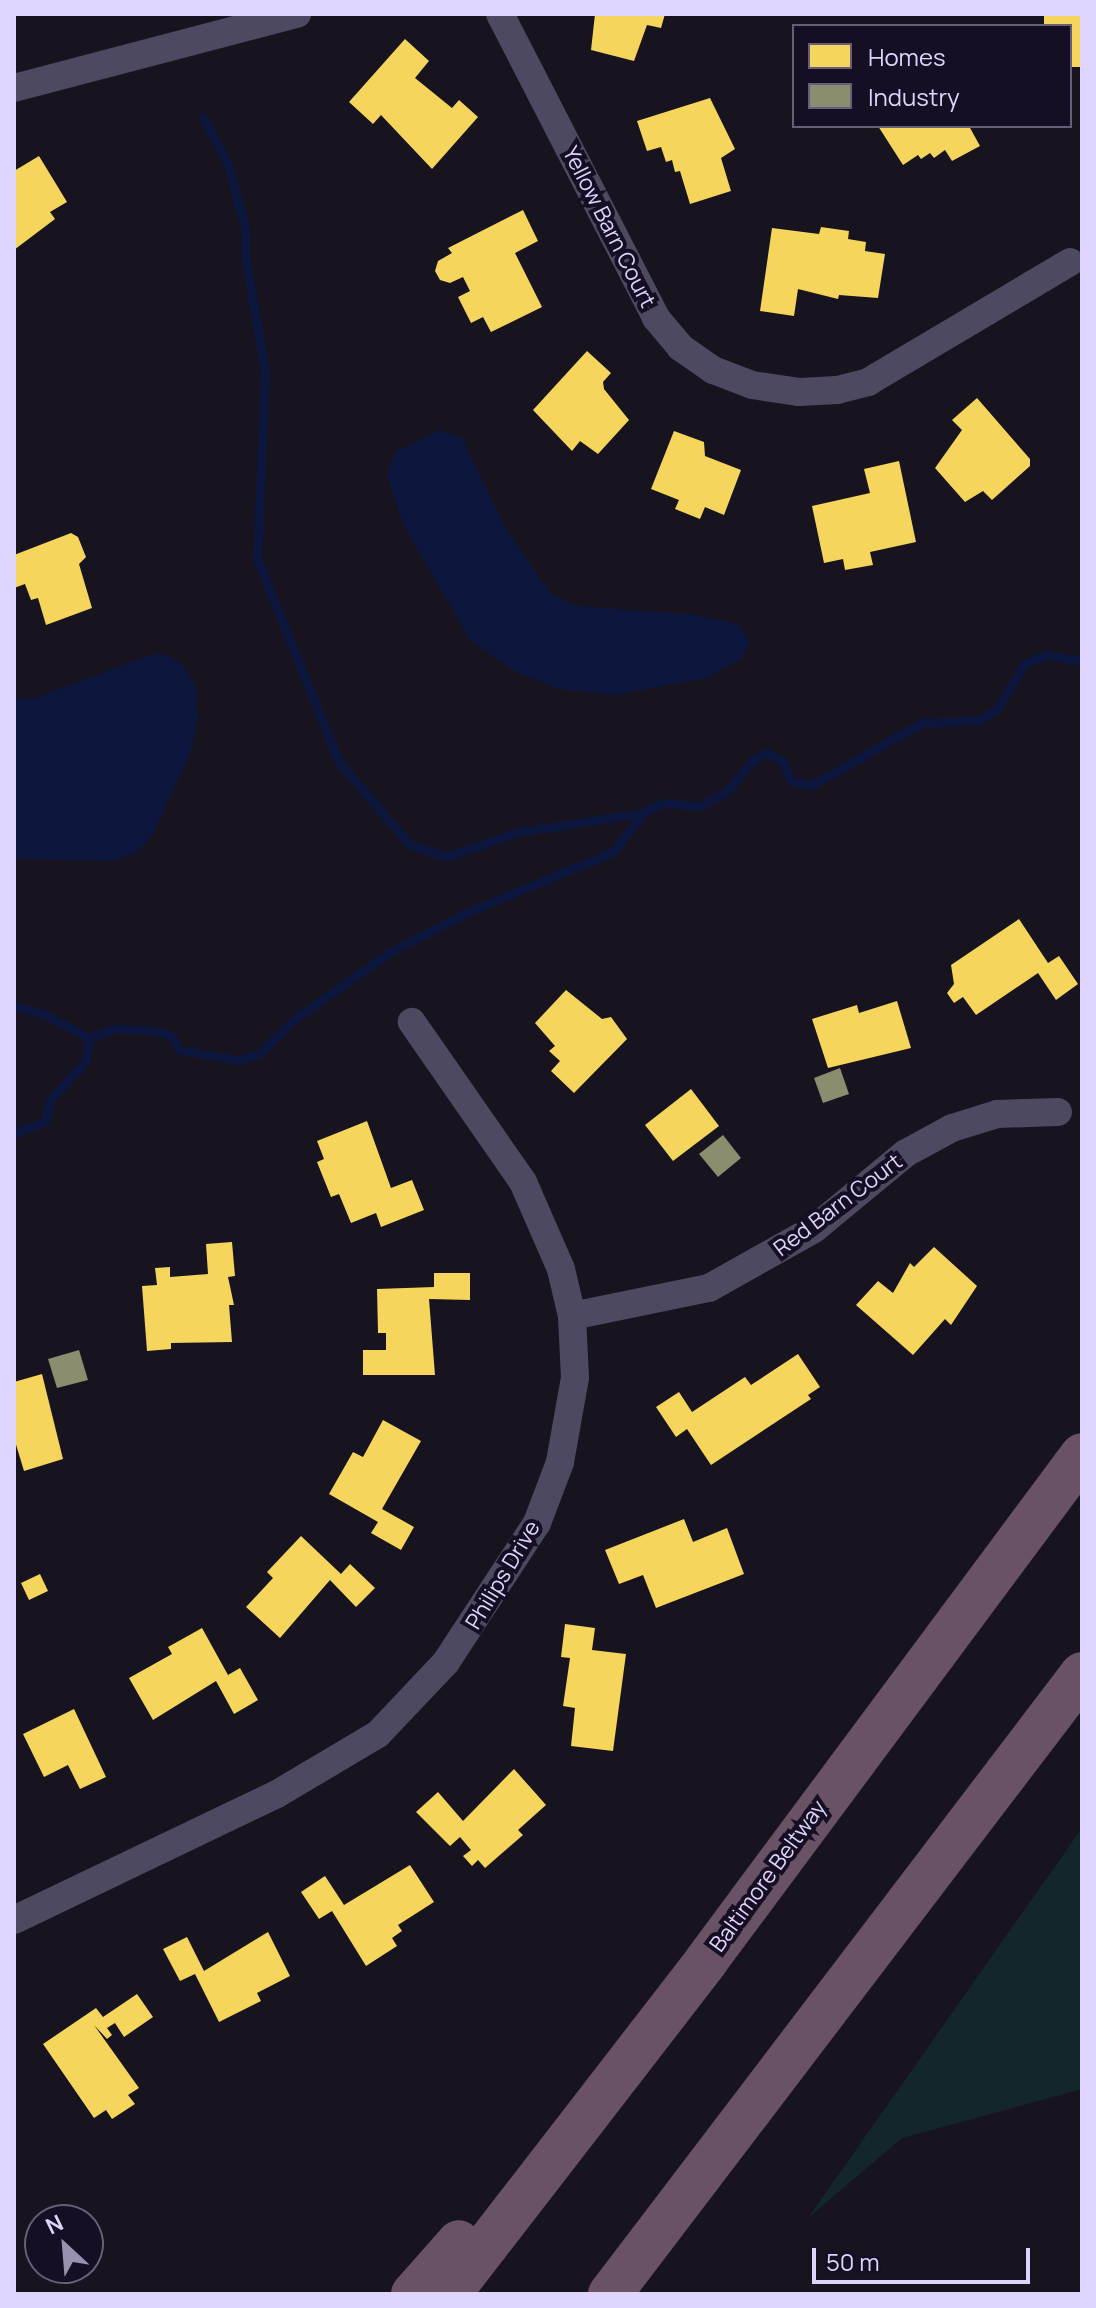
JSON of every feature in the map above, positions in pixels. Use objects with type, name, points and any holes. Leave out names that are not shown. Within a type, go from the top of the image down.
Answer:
[{"type":"highway","name":"Baltimore Beltway","points":[[449,2294],[706,1961],[1082,1455]]},
{"type":"highway","points":[[610,2294],[1082,1674]]},
{"type":"highway","points":[[643,2294],[864,1989],[890,1926]]},
{"type":"highway","points":[[413,2294],[706,1961]]},
{"type":"street","points":[[14,88],[297,14]]},
{"type":"street","name":"Yellow Barn Court","points":[[500,14],[656,318],[680,347],[713,370],[752,385],[799,392],[868,382],[1070,262]]},
{"type":"street","name":"Philips Drive","points":[[14,1920],[332,1764],[378,1734],[416,1698],[472,1628],[537,1523],[560,1462],[575,1378],[572,1316],[561,1269],[530,1194],[412,1022]]},
{"type":"street","name":"Red Barn Court","points":[[572,1316],[709,1288],[814,1229],[906,1153],[952,1128],[997,1114],[1058,1112]]},
{"type":"green space","points":[[1082,1828],[1082,2089],[902,2138],[808,2218]]},
{"type":"water","points":[[440,430],[462,438],[504,526],[551,594],[577,606],[689,614],[739,624],[750,644],[742,658],[707,678],[615,695],[559,689],[514,671],[470,640],[405,528],[387,476],[395,452]]},
{"type":"water","points":[[153,654],[171,656],[183,666],[196,686],[198,720],[189,757],[151,837],[135,854],[109,861],[14,859],[14,698],[33,699]]},
{"type":"building: Homes","points":[[595,14],[665,14],[661,28],[647,25],[634,61],[591,50]]},
{"type":"building: Homes","points":[[1044,14],[1082,14],[1082,67],[1072,67],[1072,24],[1044,24]]},
{"type":"building: Homes","points":[[405,39],[429,61],[415,78],[452,108],[459,100],[478,117],[432,169],[381,115],[373,124],[349,102]]},
{"type":"building: Homes","points":[[710,98],[735,149],[721,158],[731,191],[690,204],[680,171],[675,172],[672,160],[666,162],[661,147],[647,151],[637,121]]},
{"type":"building: Homes","points":[[879,128],[970,128],[980,146],[952,161],[945,150],[934,158],[930,153],[921,159],[918,155],[903,165]]},
{"type":"building: Homes","points":[[39,156],[67,202],[50,212],[55,219],[14,250],[14,171]]},
{"type":"building: Homes","points":[[523,210],[538,241],[515,253],[542,307],[491,332],[483,317],[471,323],[458,297],[470,291],[463,277],[450,283],[440,280],[435,271],[438,261],[452,253],[448,248]]},
{"type":"building: Homes","points":[[821,227],[849,231],[848,239],[866,242],[865,251],[885,254],[878,298],[839,295],[838,299],[798,289],[794,316],[760,311],[772,228],[819,234]]},
{"type":"building: Homes","points":[[587,351],[611,373],[603,382],[604,389],[629,420],[598,454],[580,441],[572,451],[533,410]]},
{"type":"building: Homes","points":[[977,398],[1030,459],[1030,466],[992,500],[983,491],[965,502],[935,468],[962,430],[952,420]]},
{"type":"building: Homes","points":[[674,431],[704,442],[705,456],[741,470],[724,515],[705,507],[700,519],[675,509],[679,500],[651,489]]},
{"type":"building: Homes","points":[[899,461],[916,542],[870,552],[873,565],[845,570],[843,559],[824,563],[812,506],[870,493],[864,469]]},
{"type":"building: Homes","points":[[71,533],[78,537],[86,557],[79,564],[92,608],[46,625],[38,598],[31,600],[25,584],[14,588],[14,555]]},
{"type":"building: Homes","points":[[1019,919],[1048,963],[1059,956],[1078,984],[1056,1000],[1038,973],[976,1015],[963,997],[954,1003],[947,993],[954,984],[951,965]]},
{"type":"building: Homes","points":[[566,990],[602,1019],[611,1017],[627,1039],[574,1093],[551,1071],[560,1061],[549,1051],[555,1046],[535,1023]]},
{"type":"building: Homes","points":[[897,1001],[911,1048],[828,1068],[812,1019],[857,1005],[859,1013]]},
{"type":"building: Homes","points":[[691,1089],[719,1126],[673,1161],[645,1125]]},
{"type":"building: Homes","points":[[367,1121],[391,1188],[412,1180],[424,1210],[381,1227],[376,1213],[351,1223],[339,1194],[331,1197],[317,1162],[324,1159],[317,1141]]},
{"type":"building: Homes","points":[[232,1242],[235,1276],[228,1277],[234,1305],[229,1305],[232,1342],[171,1343],[171,1349],[147,1351],[142,1286],[157,1285],[155,1268],[170,1267],[170,1277],[208,1274],[206,1244]]},
{"type":"building: Homes","points":[[934,1247],[977,1286],[951,1325],[945,1319],[913,1355],[856,1305],[878,1281],[893,1293],[910,1263],[914,1267]]},
{"type":"building: Homes","points":[[434,1273],[470,1273],[470,1300],[429,1299],[435,1375],[363,1375],[363,1350],[386,1350],[386,1333],[378,1333],[377,1289],[434,1287]]},
{"type":"building: Homes","points":[[798,1354],[820,1387],[808,1395],[811,1399],[711,1465],[687,1429],[676,1437],[656,1407],[679,1392],[692,1412],[745,1377],[751,1385]]},
{"type":"building: Homes","points":[[42,1374],[63,1459],[24,1471],[14,1438],[14,1382]]},
{"type":"building: Homes","points":[[383,1420],[421,1441],[382,1509],[414,1527],[401,1550],[371,1533],[378,1522],[329,1494],[353,1452],[363,1457]]},
{"type":"building: Homes","points":[[684,1519],[693,1542],[727,1528],[744,1574],[656,1608],[643,1575],[619,1584],[605,1550]]},
{"type":"building: Homes","points":[[301,1536],[341,1574],[350,1564],[375,1588],[356,1607],[330,1580],[280,1638],[246,1607],[273,1578],[267,1572]]},
{"type":"building: Homes","points":[[40,1574],[48,1591],[29,1600],[21,1583]]},
{"type":"building: Homes","points":[[565,1624],[595,1628],[592,1650],[626,1654],[613,1751],[571,1746],[575,1708],[563,1706],[570,1658],[561,1657]]},
{"type":"building: Homes","points":[[202,1628],[228,1675],[240,1668],[258,1700],[234,1714],[216,1681],[153,1720],[129,1678],[172,1654],[168,1647]]},
{"type":"building: Homes","points":[[74,1709],[106,1777],[80,1789],[68,1765],[44,1777],[23,1734]]},
{"type":"building: Homes","points":[[514,1769],[546,1805],[518,1830],[523,1835],[485,1868],[478,1860],[472,1866],[463,1856],[471,1850],[460,1837],[450,1846],[416,1812],[438,1792],[463,1821]]},
{"type":"building: Homes","points":[[410,1865],[434,1902],[398,1925],[402,1931],[392,1938],[397,1946],[366,1966],[332,1911],[319,1919],[301,1892],[325,1876],[344,1905]]},
{"type":"building: Homes","points":[[268,1932],[290,1976],[257,1993],[261,2001],[219,2022],[195,1974],[180,1981],[163,1949],[187,1937],[204,1971]]},
{"type":"building: Homes","points":[[137,1994],[153,2017],[124,2037],[115,2023],[107,2028],[112,2035],[107,2039],[94,2025],[139,2088],[128,2095],[135,2104],[112,2119],[106,2110],[94,2118],[43,2044],[96,2008],[103,2017]]},
{"type":"building: Industry","points":[[840,1068],[849,1094],[823,1103],[814,1078]]},
{"type":"building: Industry","points":[[723,1135],[741,1158],[718,1177],[699,1154]]},
{"type":"building: Industry","points":[[79,1350],[88,1380],[57,1388],[48,1359]]},
{"type":"waterway","points":[[203,117],[228,164],[245,228],[246,262],[265,371],[257,559],[339,762],[409,844],[446,857],[518,832],[643,813]]},
{"type":"waterway","points":[[14,1006],[44,1014],[89,1038],[113,1029],[150,1030],[170,1035],[180,1050],[238,1060],[259,1054],[296,1018],[392,951],[470,911],[613,852],[643,813],[663,803],[700,806],[727,791],[753,760],[766,753],[783,761],[791,781],[812,785],[921,723],[979,720],[998,708],[1024,664],[1046,655],[1082,661]]},
{"type":"waterway","points":[[14,1133],[44,1122],[51,1099],[86,1061],[89,1038]]}]
